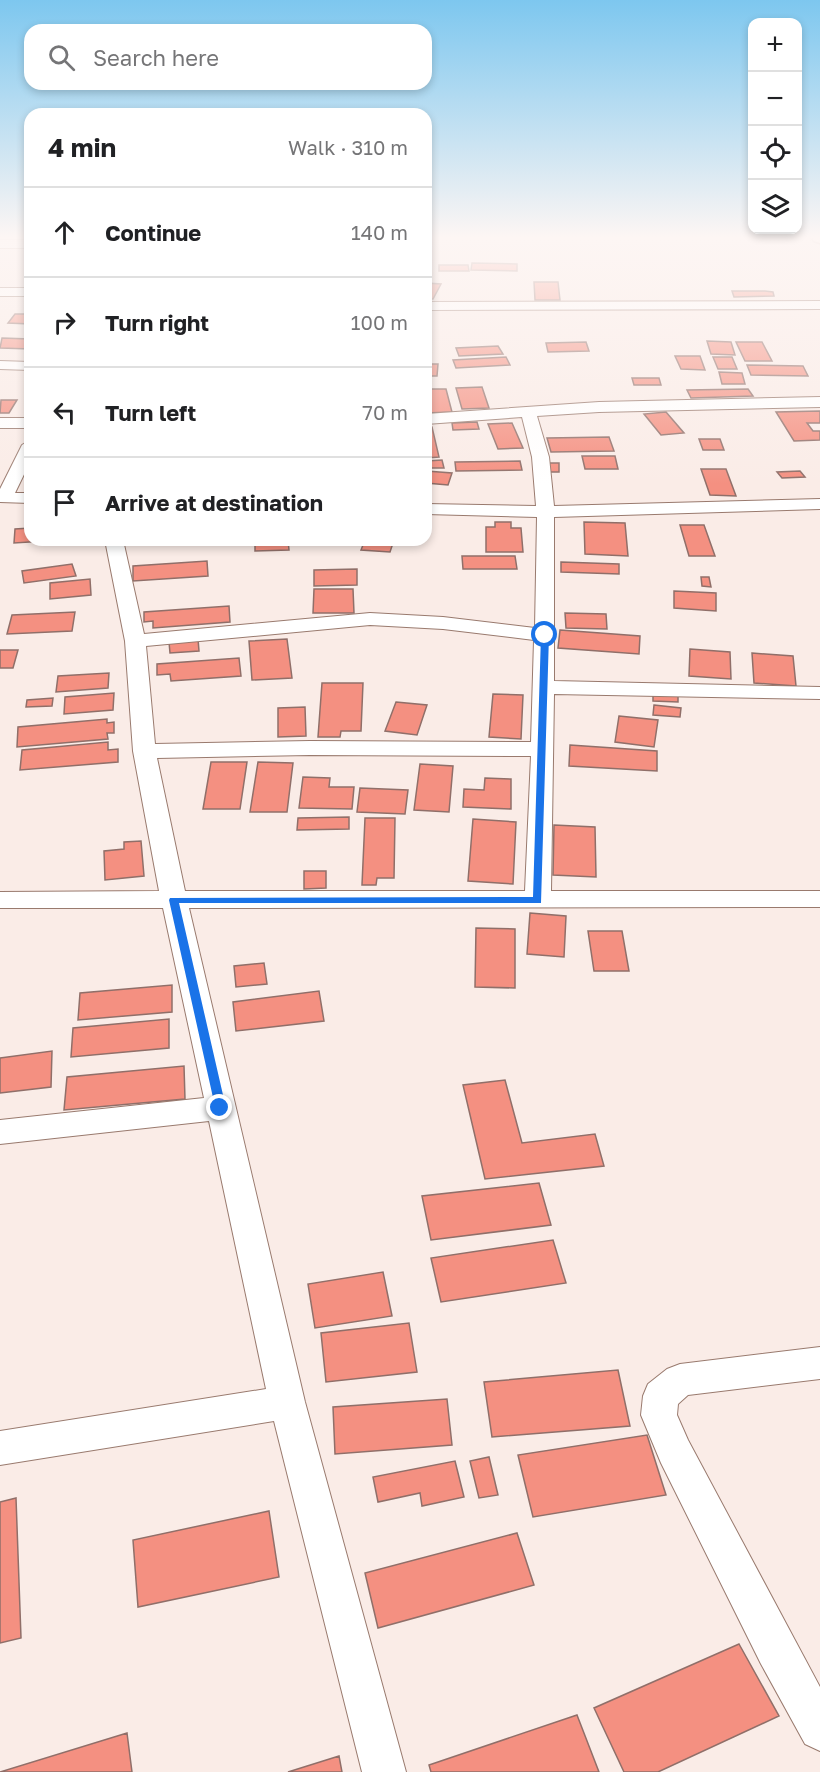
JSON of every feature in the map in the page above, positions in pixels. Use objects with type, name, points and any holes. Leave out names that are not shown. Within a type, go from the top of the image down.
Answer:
[{"type":"street","points":[[0,364],[24,366]]},
{"type":"street","points":[[432,419],[528,411],[820,402]]},
{"type":"street","points":[[528,411],[538,436],[546,512],[543,749],[538,901]]},
{"type":"street","points":[[0,423],[24,423]]},
{"type":"street","points":[[1,500],[24,456]]},
{"type":"street","points":[[1,500],[24,498]]},
{"type":"street","points":[[432,509],[546,512],[820,504]]},
{"type":"street","points":[[115,546],[135,641],[144,751],[174,900],[287,1402],[384,1772]]},
{"type":"street","points":[[135,641],[370,619],[444,623],[545,635]]},
{"type":"street","points":[[544,687],[820,693]]},
{"type":"street","points":[[144,751],[309,748],[543,749]]},
{"type":"street","points":[[0,900],[820,900]]},
{"type":"street","points":[[0,1132],[220,1108]]},
{"type":"street","points":[[820,1363],[680,1380],[660,1396],[659,1415],[684,1472],[820,1729]]},
{"type":"street","points":[[0,1448],[287,1402]]},
{"type":"building","points":[[11,319],[24,319],[24,324],[8,323]]},
{"type":"building","points":[[2,338],[24,339],[24,349],[0,348]]},
{"type":"building","points":[[707,341],[731,342],[735,355],[711,354]]},
{"type":"building","points":[[586,342],[589,351],[548,352],[546,343]]},
{"type":"building","points":[[736,342],[762,342],[772,361],[745,361]]},
{"type":"building","points":[[498,346],[503,354],[459,356],[456,348]]},
{"type":"building","points":[[675,356],[700,356],[705,370],[681,369]]},
{"type":"building","points":[[506,357],[510,365],[456,368],[453,360]]},
{"type":"building","points":[[713,357],[732,357],[737,369],[718,369]]},
{"type":"building","points":[[432,364],[438,364],[437,376],[432,376]]},
{"type":"building","points":[[747,365],[803,366],[808,376],[751,375]]},
{"type":"building","points":[[719,372],[742,373],[745,384],[722,384]]},
{"type":"building","points":[[632,378],[659,378],[661,385],[634,385]]},
{"type":"building","points":[[482,387],[489,408],[462,409],[456,388]]},
{"type":"building","points":[[432,389],[446,389],[452,412],[432,413]]},
{"type":"building","points":[[748,389],[753,396],[691,398],[687,390]]},
{"type":"building","points":[[1,400],[17,400],[9,413],[0,413]]},
{"type":"building","points":[[820,411],[820,423],[807,423],[813,431],[820,431],[820,440],[794,441],[776,412]]},
{"type":"building","points":[[666,412],[684,433],[661,435],[644,414]]},
{"type":"building","points":[[477,422],[479,429],[453,430],[452,423]]},
{"type":"building","points":[[512,423],[523,448],[498,449],[488,424]]},
{"type":"building","points":[[432,427],[439,457],[432,458]]},
{"type":"building","points":[[609,437],[614,451],[551,452],[547,438]]},
{"type":"building","points":[[699,439],[720,439],[724,450],[703,450]]},
{"type":"building","points":[[582,456],[615,456],[618,469],[585,469]]},
{"type":"building","points":[[442,460],[444,468],[432,468],[432,461]]},
{"type":"building","points":[[520,461],[522,470],[456,471],[455,462]]},
{"type":"building","points":[[548,463],[559,463],[559,472],[548,472]]},
{"type":"building","points":[[701,469],[726,469],[736,496],[710,495]]},
{"type":"building","points":[[432,471],[452,473],[448,485],[432,484]]},
{"type":"building","points":[[800,471],[805,477],[782,478],[777,472]]},
{"type":"building","points":[[495,522],[511,522],[511,528],[521,528],[523,552],[486,552],[486,527],[495,527]]},
{"type":"building","points":[[584,522],[625,523],[628,556],[585,554]]},
{"type":"building","points":[[680,525],[704,525],[715,556],[689,556]]},
{"type":"building","points":[[24,528],[24,542],[14,543],[15,529]]},
{"type":"building","points":[[255,546],[289,546],[289,550],[255,551]]},
{"type":"building","points":[[363,546],[392,546],[390,552],[361,550]]},
{"type":"building","points":[[462,556],[515,556],[517,569],[463,569]]},
{"type":"building","points":[[207,561],[208,576],[133,581],[133,566]]},
{"type":"building","points":[[561,562],[619,564],[619,574],[561,572]]},
{"type":"building","points":[[72,564],[76,576],[24,583],[22,571]]},
{"type":"building","points":[[357,569],[357,585],[314,586],[314,570]]},
{"type":"building","points":[[701,577],[709,577],[711,587],[702,586]]},
{"type":"building","points":[[90,579],[91,595],[50,599],[50,583]]},
{"type":"building","points":[[314,589],[353,589],[354,613],[313,613]]},
{"type":"building","points":[[674,591],[716,593],[716,611],[674,608]]},
{"type":"building","points":[[229,606],[230,622],[153,628],[153,621],[144,622],[144,612]]},
{"type":"building","points":[[75,612],[72,631],[7,634],[12,615]]},
{"type":"building","points":[[565,613],[606,614],[607,629],[566,628]]},
{"type":"building","points":[[560,630],[640,636],[639,654],[558,648]]},
{"type":"building","points":[[198,639],[199,651],[170,653],[169,642]]},
{"type":"building","points":[[287,639],[292,678],[252,680],[249,641]]},
{"type":"building","points":[[690,649],[730,652],[731,679],[689,676]]},
{"type":"building","points":[[0,650],[18,650],[13,668],[0,668]]},
{"type":"building","points":[[752,653],[793,656],[796,686],[754,683]]},
{"type":"building","points":[[239,658],[241,676],[171,681],[170,674],[157,675],[157,664]]},
{"type":"building","points":[[109,673],[108,688],[56,692],[58,676]]},
{"type":"building","points":[[322,683],[363,683],[361,731],[341,731],[340,737],[318,737]]},
{"type":"building","points":[[653,691],[678,693],[678,702],[653,701]]},
{"type":"building","points":[[114,693],[113,710],[64,714],[65,697]]},
{"type":"building","points":[[493,694],[523,695],[521,739],[489,737]]},
{"type":"building","points":[[53,698],[52,706],[26,707],[27,700]]},
{"type":"building","points":[[396,702],[427,705],[417,735],[385,731]]},
{"type":"building","points":[[654,705],[681,708],[680,717],[653,715]]},
{"type":"building","points":[[305,707],[306,736],[278,737],[278,708]]},
{"type":"building","points":[[619,716],[658,720],[654,747],[615,742]]},
{"type":"building","points":[[107,719],[107,723],[114,722],[114,733],[107,733],[108,739],[17,747],[18,727]]},
{"type":"building","points":[[108,742],[108,750],[118,749],[118,762],[20,770],[22,750]]},
{"type":"building","points":[[570,745],[657,751],[657,771],[569,766]]},
{"type":"building","points":[[211,762],[247,762],[240,809],[203,809]]},
{"type":"building","points":[[258,762],[293,763],[287,812],[250,812]]},
{"type":"building","points":[[420,764],[453,766],[449,812],[414,810]]},
{"type":"building","points":[[303,777],[330,778],[329,787],[354,787],[352,809],[299,808]]},
{"type":"building","points":[[485,778],[511,779],[511,809],[463,807],[464,789],[484,790]]},
{"type":"building","points":[[360,788],[408,790],[405,814],[357,812]]},
{"type":"building","points":[[349,817],[349,829],[297,830],[298,818]]},
{"type":"building","points":[[365,818],[395,818],[394,878],[377,878],[376,885],[362,885]]},
{"type":"building","points":[[473,819],[516,822],[513,884],[468,881]]},
{"type":"building","points":[[554,825],[595,827],[596,877],[553,875]]},
{"type":"building","points":[[141,841],[144,876],[105,880],[104,851],[124,849],[124,842]]},
{"type":"building","points":[[304,871],[326,871],[326,888],[304,889]]},
{"type":"building","points":[[530,913],[566,916],[564,957],[527,954]]},
{"type":"building","points":[[476,928],[515,929],[515,988],[475,987]]},
{"type":"building","points":[[588,931],[622,931],[629,971],[594,971]]},
{"type":"building","points":[[264,963],[267,984],[236,987],[234,966]]},
{"type":"building","points":[[172,985],[172,1012],[78,1020],[80,993]]},
{"type":"building","points":[[319,991],[324,1021],[236,1031],[233,1002]]},
{"type":"building","points":[[169,1019],[169,1048],[71,1057],[73,1028]]},
{"type":"building","points":[[52,1051],[51,1087],[0,1093],[0,1058]]},
{"type":"building","points":[[184,1066],[185,1099],[64,1110],[67,1077]]},
{"type":"building","points":[[505,1080],[522,1143],[595,1134],[604,1166],[485,1179],[463,1085]]},
{"type":"building","points":[[539,1183],[551,1225],[431,1240],[422,1196]]},
{"type":"building","points":[[553,1240],[566,1283],[441,1302],[431,1258]]},
{"type":"building","points":[[383,1272],[392,1316],[315,1328],[308,1284]]},
{"type":"building","points":[[409,1323],[417,1372],[326,1382],[321,1333]]},
{"type":"building","points":[[618,1370],[630,1426],[492,1437],[484,1382]]},
{"type":"building","points":[[447,1399],[452,1445],[335,1454],[333,1407]]},
{"type":"building","points":[[647,1435],[666,1495],[533,1517],[518,1455]]},
{"type":"building","points":[[489,1457],[498,1495],[479,1498],[470,1461]]},
{"type":"building","points":[[455,1461],[464,1497],[422,1506],[420,1493],[378,1502],[373,1477]]},
{"type":"building","points":[[16,1498],[21,1638],[0,1643],[0,1502]]},
{"type":"building","points":[[269,1511],[279,1577],[138,1607],[133,1540]]},
{"type":"building","points":[[517,1533],[534,1585],[378,1628],[365,1573]]},
{"type":"building","points":[[739,1644],[779,1716],[658,1772],[624,1772],[594,1708]]},
{"type":"building","points":[[577,1715],[599,1772],[431,1772],[429,1765]]},
{"type":"building","points":[[127,1733],[132,1772],[0,1772]]},
{"type":"building","points":[[339,1756],[342,1772],[288,1772]]},
{"type":"route","points":[[220,1108],[174,900],[538,901],[545,635]]}]
